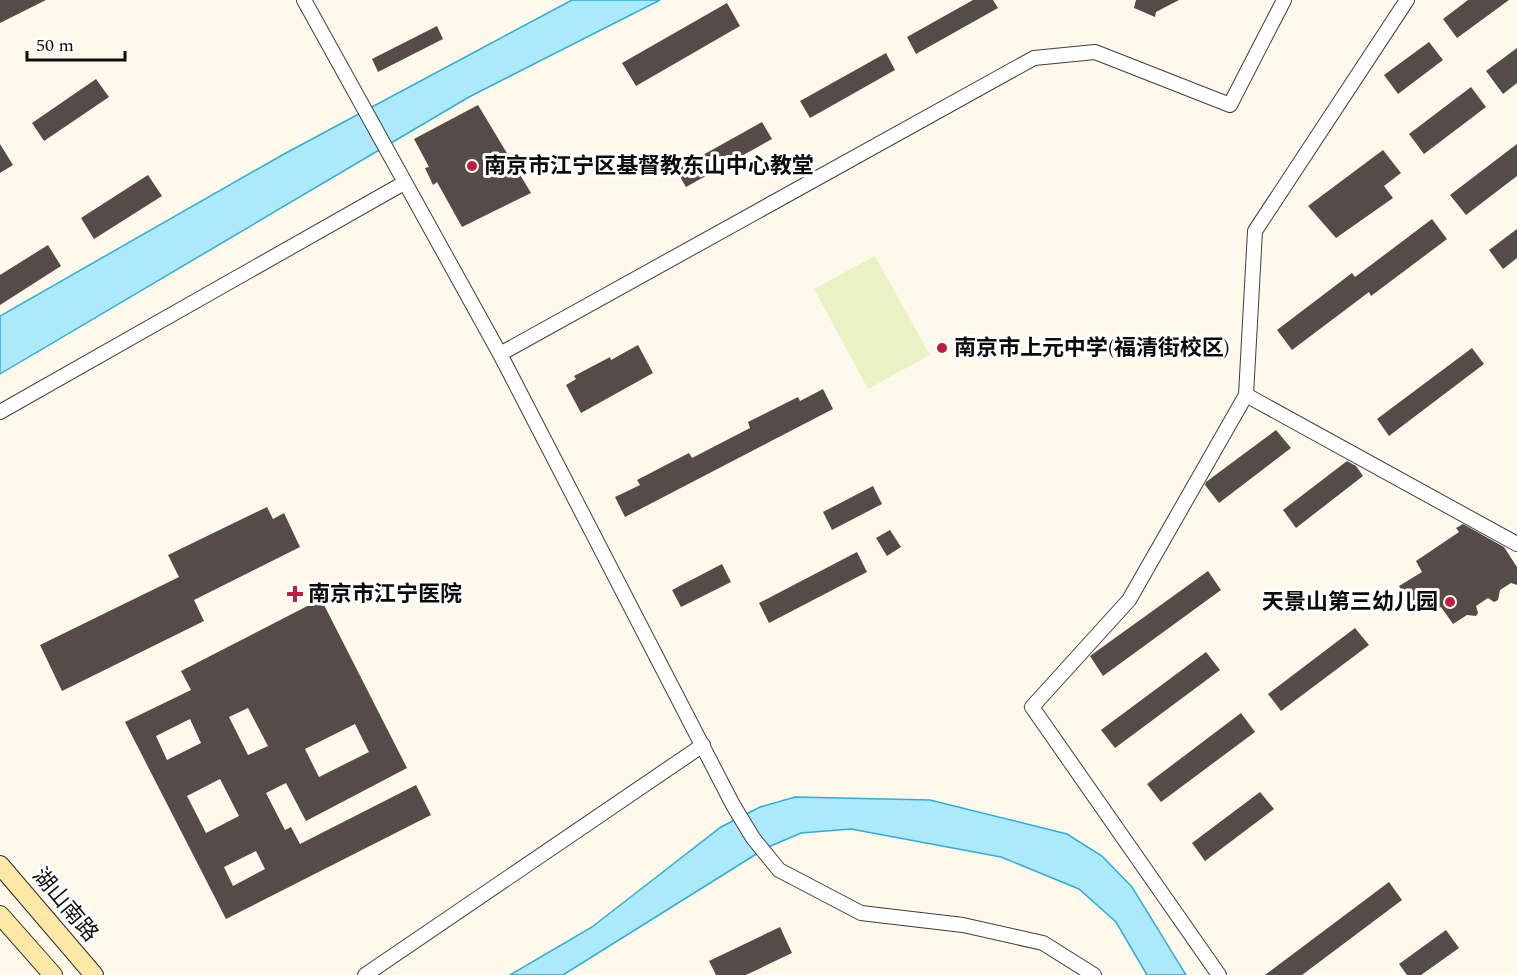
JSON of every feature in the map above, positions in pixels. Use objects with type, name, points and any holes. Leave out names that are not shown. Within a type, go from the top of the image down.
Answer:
[{"type":"main road","name":"湖山南路","points":[[0,865],[94,975]]},
{"type":"main road","points":[[0,915],[53,975]]},
{"type":"street","points":[[304,0],[500,354],[733,805],[753,838],[779,870],[861,913],[963,925],[1043,943],[1094,975]]},
{"type":"street","points":[[500,354],[1034,58],[1095,52],[1230,105],[1284,0]]},
{"type":"street","points":[[1219,975],[1032,707],[1129,600],[1246,395],[1256,231],[1407,0]]},
{"type":"street","points":[[0,412],[404,183]]},
{"type":"street","points":[[1246,395],[1517,544]]},
{"type":"street","points":[[365,975],[703,745]]},
{"type":"green space","points":[[875,256],[930,355],[868,389],[814,289]]},
{"type":"water","points":[[572,0],[660,0],[469,97],[0,374],[0,316],[284,154]]},
{"type":"water","points":[[795,797],[930,800],[1067,834],[1102,856],[1132,887],[1186,975],[1147,975],[1116,922],[1079,889],[1001,857],[851,829],[801,833],[766,848],[563,975],[510,975],[592,927],[721,827],[760,807]]},
{"type":"building","points":[[0,0],[46,0],[0,23]]},
{"type":"building","points":[[973,0],[993,0],[998,8],[916,54],[907,37]]},
{"type":"building","points":[[1136,0],[1179,0],[1156,12],[1155,17],[1134,8]]},
{"type":"building","points":[[1468,0],[1509,0],[1457,38],[1443,19]]},
{"type":"building","points":[[727,3],[740,26],[636,86],[622,63]]},
{"type":"building","points":[[437,26],[443,39],[378,72],[372,59]]},
{"type":"building","points":[[1429,42],[1443,60],[1398,94],[1384,75]]},
{"type":"building","points":[[1517,48],[1517,83],[1503,94],[1486,71]]},
{"type":"building","points":[[886,53],[895,70],[810,118],[800,101]]},
{"type":"building","points":[[96,79],[109,97],[44,141],[32,123]]},
{"type":"building","points":[[1471,87],[1486,107],[1424,154],[1409,134]]},
{"type":"building","name":"南京市江宁区基督教东山中心教堂","points":[[478,105],[531,193],[462,227],[437,182],[433,185],[425,168],[429,167],[414,139]]},
{"type":"building","points":[[762,122],[772,139],[686,187],[676,170]]},
{"type":"building","points":[[0,144],[13,165],[0,173]]},
{"type":"building","points":[[1517,144],[1517,176],[1466,215],[1450,195]]},
{"type":"building","points":[[1383,150],[1401,173],[1384,186],[1393,198],[1336,238],[1308,206]]},
{"type":"building","points":[[148,175],[162,196],[94,239],[81,218]]},
{"type":"building","points":[[1432,219],[1447,239],[1371,296],[1369,292],[1292,350],[1277,330],[1352,273],[1355,277]]},
{"type":"building","points":[[1517,229],[1517,258],[1503,269],[1489,250]]},
{"type":"building","points":[[48,245],[61,266],[0,305],[0,275]]},
{"type":"building","points":[[638,345],[653,373],[581,413],[566,385],[576,379],[574,376]]},
{"type":"building","points":[[1472,348],[1484,364],[1389,436],[1377,419]]},
{"type":"building","points":[[823,389],[833,409],[625,517],[615,497],[640,485],[637,480],[689,453],[692,458],[750,428],[748,422],[798,397],[800,401]]},
{"type":"building","points":[[1276,430],[1291,448],[1219,503],[1205,485],[1206,482]]},
{"type":"building","points":[[1347,461],[1356,466],[1363,476],[1296,528],[1283,510]]},
{"type":"building","points":[[873,486],[882,504],[832,530],[823,512]]},
{"type":"building","points":[[267,507],[273,519],[284,513],[300,547],[194,600],[204,621],[62,691],[40,645],[179,577],[168,555]]},
{"type":"building","points":[[1463,524],[1504,547],[1517,567],[1517,585],[1511,583],[1500,590],[1498,600],[1494,602],[1488,598],[1476,606],[1478,613],[1476,616],[1467,615],[1453,624],[1441,607],[1432,611],[1425,608],[1425,593],[1409,603],[1399,586],[1422,572],[1416,561],[1459,532],[1456,528]]},
{"type":"building","points":[[890,530],[901,547],[887,556],[876,538]]},
{"type":"building","points":[[857,552],[867,572],[769,623],[759,603]]},
{"type":"building","points":[[722,564],[731,582],[681,607],[672,590]]},
{"type":"building","points":[[1208,571],[1221,590],[1103,676],[1090,656]]},
{"type":"building","points":[[321,599],[407,768],[306,821],[286,783],[266,793],[285,830],[291,827],[300,844],[416,785],[431,815],[226,919],[125,722],[191,690],[181,671]],"holes":[[[248,708],[268,746],[248,755],[229,717]],[[190,719],[201,743],[167,760],[156,736]],[[355,724],[369,752],[319,777],[305,749]],[[220,779],[239,816],[206,833],[187,796]],[[256,851],[265,869],[233,886],[224,867]]]},
{"type":"building","points":[[1355,628],[1369,645],[1281,711],[1268,694]]},
{"type":"building","points":[[1206,652],[1220,670],[1115,748],[1101,730]]},
{"type":"building","points":[[1241,713],[1255,732],[1161,802],[1147,784]]},
{"type":"building","points":[[1260,792],[1274,809],[1205,861],[1192,843]]},
{"type":"building","points":[[1389,882],[1402,900],[1302,975],[1265,975]]},
{"type":"building","points":[[780,927],[792,953],[746,975],[716,975],[709,961]]},
{"type":"building","points":[[1446,930],[1459,948],[1421,975],[1407,975],[1399,964]]},
{"type":"place","name":"南京市江宁区基督教东山中心教堂","points":[[472,166]]},
{"type":"place","name":"南京市上元中学(福清街校区)","points":[[942,348]]},
{"type":"place","name":"南京市江宁医院","points":[[295,594]]},
{"type":"place","name":"天景山第三幼儿园","points":[[1450,602]]}]
